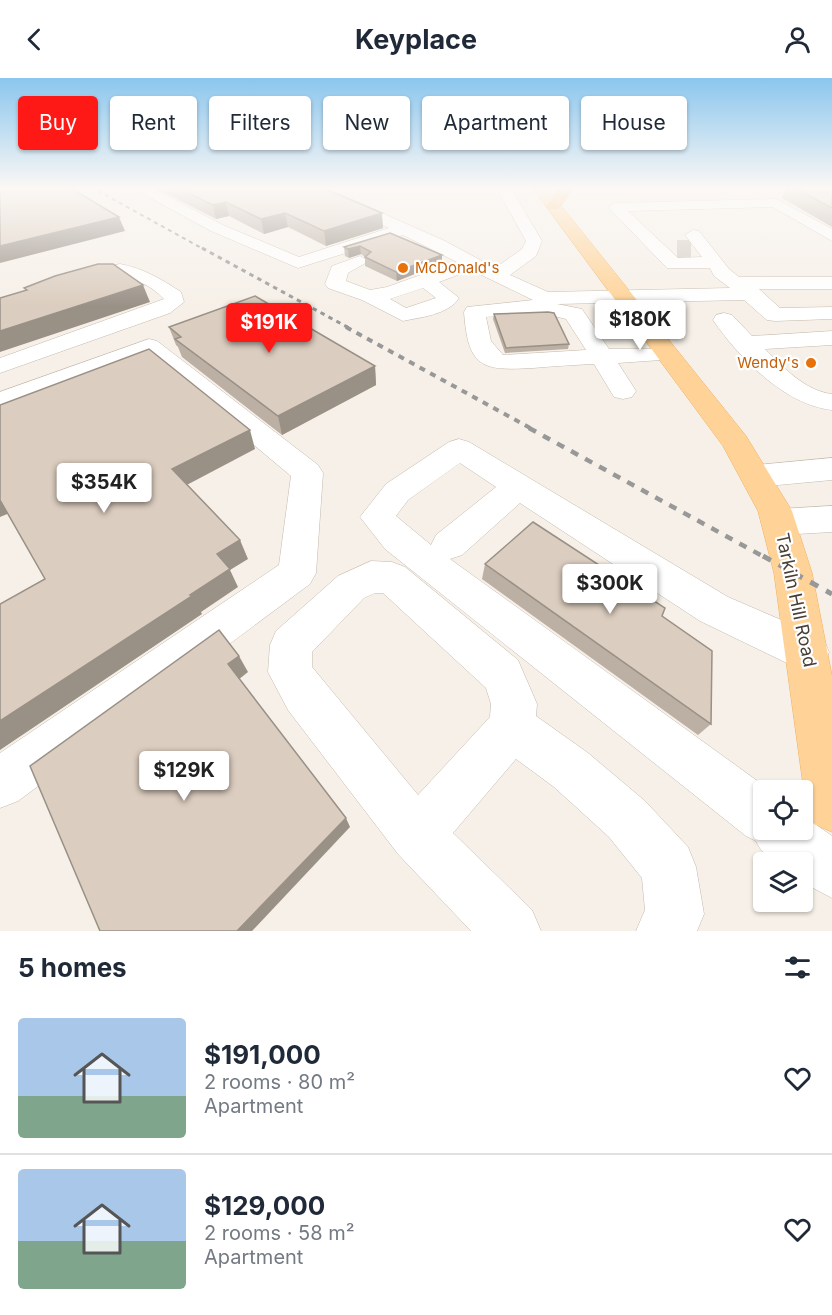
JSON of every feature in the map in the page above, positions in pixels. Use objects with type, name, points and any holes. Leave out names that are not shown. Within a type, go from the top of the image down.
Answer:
[{"type":"main road","name":"Tarkiln Hill Road","points":[[569,227],[736,443],[779,522],[818,672],[832,801]]},
{"type":"street","points":[[215,227],[298,263],[404,229]]},
{"type":"street","points":[[399,227],[496,276],[531,299],[573,314],[623,392]]},
{"type":"street","points":[[496,276],[530,252],[534,242],[525,227]]},
{"type":"street","points":[[635,227],[673,264],[697,249]]},
{"type":"street","points":[[816,227],[832,236]]},
{"type":"street","points":[[422,238],[339,270],[335,284],[369,296],[403,315],[435,307],[449,298],[423,279]]},
{"type":"street","points":[[659,250],[697,249],[721,272],[744,288],[775,315]]},
{"type":"street","points":[[360,261],[354,288],[369,291],[403,288]]},
{"type":"street","points":[[369,296],[391,293],[423,279],[472,263]]},
{"type":"street","points":[[0,308],[98,274],[119,270],[136,274],[174,296],[174,302],[163,309],[0,366]]},
{"type":"street","points":[[667,354],[498,363],[486,357],[477,335],[476,312],[531,299],[617,289],[744,288],[832,283]]},
{"type":"street","points":[[744,288],[832,292]]},
{"type":"street","points":[[832,313],[724,320],[797,392],[820,403],[832,402]]},
{"type":"street","points":[[747,343],[832,338]]},
{"type":"street","points":[[0,401],[149,346],[307,473],[297,573],[0,783]]},
{"type":"street","points":[[753,810],[397,539],[377,517],[397,492],[459,449],[818,672]]},
{"type":"street","points":[[756,476],[832,469]]},
{"type":"street","points":[[449,545],[518,486]]},
{"type":"street","points":[[779,522],[832,519]]},
{"type":"street","points":[[417,835],[513,727],[514,704],[503,675],[392,578],[371,577],[351,587],[291,645],[290,672],[304,694],[417,835],[511,931]]},
{"type":"street","points":[[513,727],[571,770],[627,819],[668,867],[675,914],[666,931]]},
{"type":"street","points":[[792,840],[832,870]]},
{"type":"building","points":[[0,227],[79,227],[0,246]]},
{"type":"building","points":[[315,227],[338,227],[324,231]]},
{"type":"building","points":[[390,233],[442,255],[396,272],[365,257],[371,252],[360,246],[348,249],[344,247]]},
{"type":"building","points":[[98,264],[113,264],[143,285],[0,331],[0,298],[27,290],[24,288],[55,276]]},
{"type":"building","points":[[255,296],[375,366],[278,416],[175,339],[181,337],[169,327]]},
{"type":"building","points":[[554,313],[569,344],[506,348],[494,314]]},
{"type":"building","points":[[149,349],[250,430],[172,469],[240,540],[217,554],[230,569],[0,721],[0,604],[45,579],[0,500],[0,405]]},
{"type":"building","points":[[533,522],[665,608],[662,616],[712,651],[711,724],[485,564]]},
{"type":"building","points":[[219,630],[239,656],[228,664],[346,818],[237,931],[100,931],[30,766]]},
{"type":"tunnel","points":[[677,250],[691,250]]},
{"type":"railway","points":[[163,227],[205,250]]},
{"type":"railway","points":[[202,248],[349,328]]},
{"type":"railway","points":[[346,327],[532,429]]},
{"type":"railway","points":[[529,428],[766,558]]},
{"type":"railway","points":[[763,556],[832,594]]},
{"type":"place","name":"McDonald's","points":[[403,268]]},
{"type":"place","name":"Wendy's","points":[[811,363]]}]
